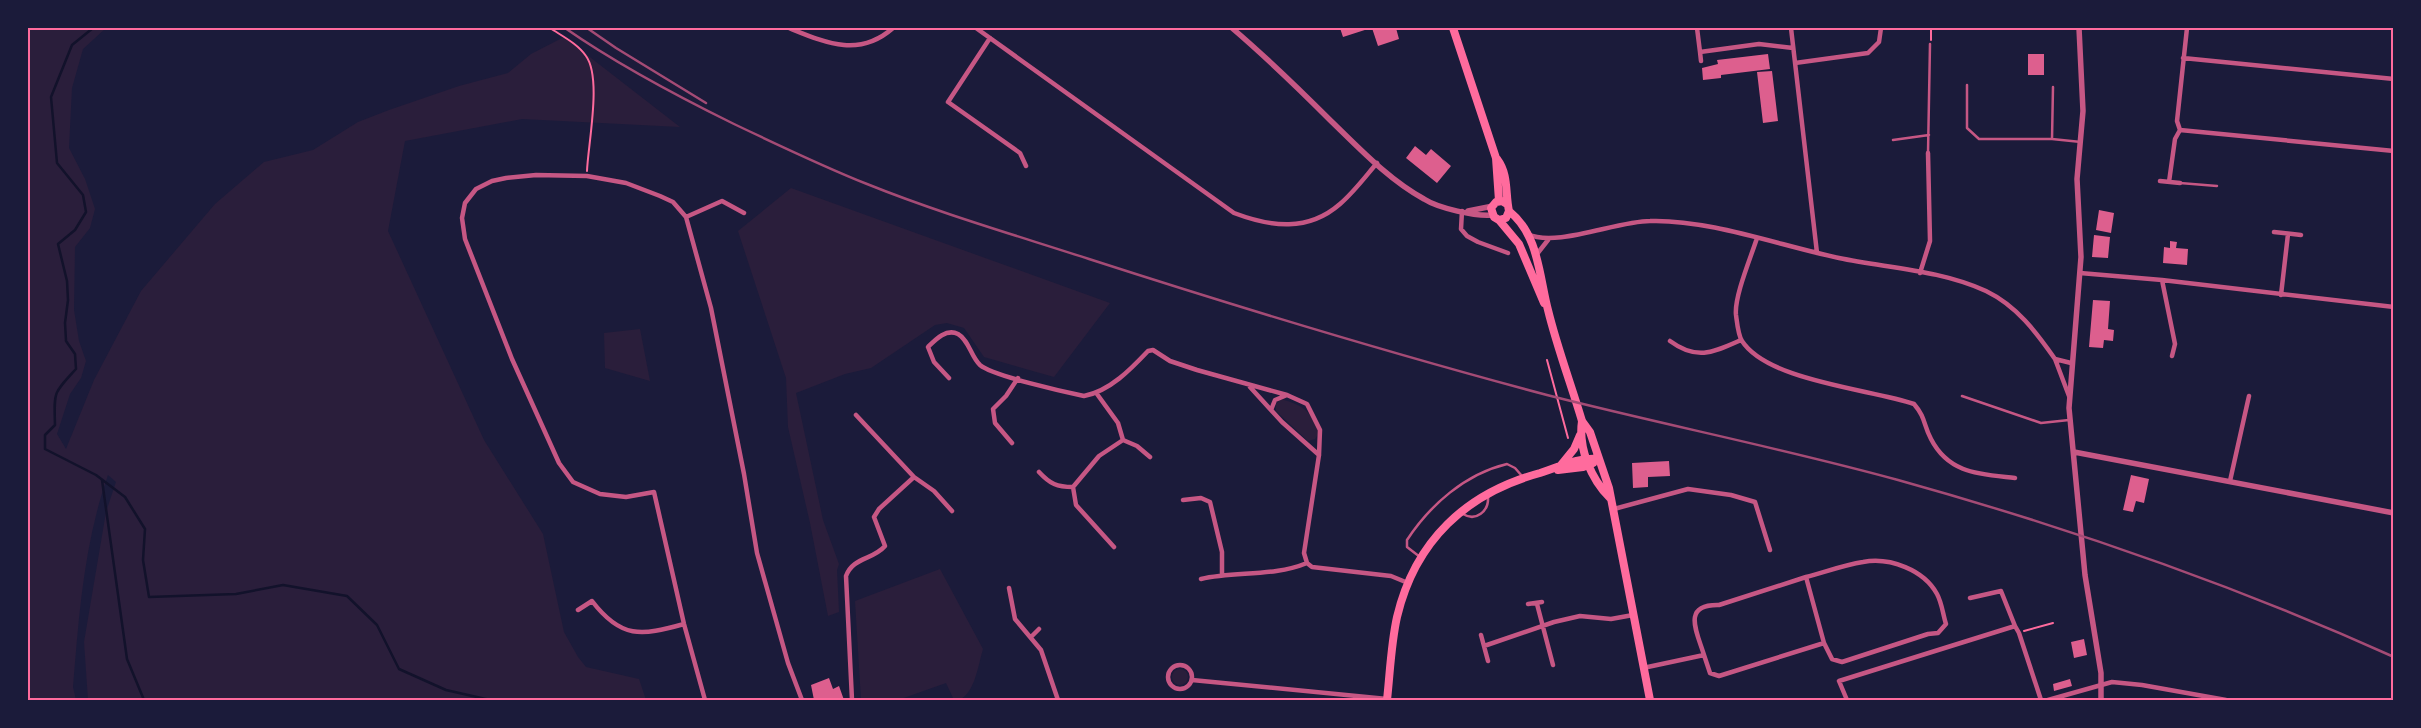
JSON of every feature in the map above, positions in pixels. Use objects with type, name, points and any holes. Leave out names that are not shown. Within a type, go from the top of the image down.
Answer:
[{"type":"main road","points":[[1453,28],[1496,158],[1502,206],[1506,218],[1496,218]]},
{"type":"main road","points":[[1496,218],[1502,206]]},
{"type":"main road","points":[[1502,206],[1527,234],[1536,256],[1548,309],[1582,421],[1590,432],[1609,488],[1650,700]]},
{"type":"main road","points":[[1496,218],[1520,244],[1548,309]]},
{"type":"main road","points":[[1560,466],[1574,448],[1580,435],[1582,421]]},
{"type":"main road","points":[[1580,435],[1596,484],[1610,498]]},
{"type":"main road","points":[[1387,700],[1397,619],[1408,583],[1421,558],[1438,534],[1460,512],[1487,493],[1523,478],[1560,466],[1599,459]]},
{"type":"main road","points":[[1549,470],[1574,469],[1588,462]]},
{"type":"street","points":[[789,28],[826,43],[854,46],[881,38],[894,28]]},
{"type":"street","points":[[976,28],[1024,60],[1234,213],[1260,222],[1292,224],[1308,222],[1322,216],[1342,203],[1377,163]]},
{"type":"street","points":[[1232,28],[1377,163],[1425,200],[1478,216],[1496,218]]},
{"type":"street","points":[[1696,28],[1701,61]]},
{"type":"street","points":[[1791,28],[1817,253]]},
{"type":"street","points":[[1795,63],[1868,52],[1879,42],[1881,28]]},
{"type":"street","points":[[2079,28],[2083,111],[2077,179],[2080,272],[2069,396],[2085,575],[2101,684],[2101,700]]},
{"type":"street","points":[[2169,182],[2175,139],[2180,130],[2177,121],[2186,28]]},
{"type":"street","points":[[990,38],[948,102],[1020,153],[1026,166]]},
{"type":"street","points":[[1700,52],[1758,44],[1793,48]]},
{"type":"street","points":[[2183,58],[2394,79]]},
{"type":"street","points":[[2180,130],[2394,151]]},
{"type":"street","points":[[1920,273],[1930,241],[1928,153]]},
{"type":"street","points":[[705,700],[684,624],[654,492],[626,497],[600,494],[573,482],[559,463],[497,324],[462,227],[465,203],[476,189],[492,180],[536,175],[587,176],[626,183],[673,202],[686,217],[711,308],[744,474],[757,553],[788,663],[802,700]]},
{"type":"street","points":[[2160,181],[2180,184]]},
{"type":"street","points":[[686,217],[722,201],[744,213]]},
{"type":"street","points":[[1465,211],[1502,206]]},
{"type":"street","points":[[1465,211],[1461,229],[1467,236],[1508,253]]},
{"type":"street","points":[[1527,234],[1548,240],[1631,222],[1650,220],[1680,223],[1964,283],[1998,298],[2028,322],[2055,359],[2069,396]]},
{"type":"street","points":[[2274,232],[2301,235]]},
{"type":"street","points":[[2281,295],[2288,234]]},
{"type":"street","points":[[1757,238],[1743,278],[1736,313],[1742,340],[1767,364],[1811,379],[1914,404],[1924,415],[1929,435],[1937,450],[1950,463],[1972,473],[2015,478]]},
{"type":"street","points":[[1536,256],[1538,250],[1548,240]]},
{"type":"street","points":[[2080,272],[2394,308]]},
{"type":"street","points":[[2162,280],[2175,344],[2172,356]]},
{"type":"street","points":[[949,378],[934,362],[928,347],[940,336],[948,332],[957,333],[963,338],[980,364],[994,372],[1084,396],[1097,394],[1131,368],[1148,351],[1153,350],[1170,361],[1249,386],[1287,395],[1307,404],[1320,430],[1319,455],[1304,553],[1307,563],[1312,567],[1392,576],[1408,583]]},
{"type":"street","points":[[1670,341],[1690,352],[1710,354],[1742,340]]},
{"type":"street","points":[[2055,359],[2072,363]]},
{"type":"street","points":[[1012,443],[995,424],[993,409],[1006,396],[1018,378]]},
{"type":"street","points":[[1249,386],[1271,410],[1319,455]]},
{"type":"street","points":[[1097,394],[1118,423],[1123,440]]},
{"type":"street","points":[[1271,410],[1275,400],[1287,395]]},
{"type":"street","points":[[2230,481],[2249,396]]},
{"type":"street","points":[[856,415],[914,477],[934,491],[952,511]]},
{"type":"street","points":[[1123,440],[1137,446],[1150,458]]},
{"type":"street","points":[[1114,547],[1076,505],[1073,487],[1099,456],[1123,440]]},
{"type":"street","points":[[2074,452],[2394,513]]},
{"type":"street","points":[[1039,472],[1048,482],[1058,487],[1073,487]]},
{"type":"street","points":[[852,700],[846,576],[849,568],[856,562],[879,552],[885,546],[874,517],[914,477]]},
{"type":"street","points":[[1614,509],[1688,489],[1731,494],[1755,502],[1770,550]]},
{"type":"street","points":[[1183,500],[1202,498],[1210,502],[1222,552],[1222,574]]},
{"type":"street","points":[[1806,576],[1824,643],[1832,659],[1842,662],[1928,634],[1938,633],[1946,624],[1938,595],[1922,575],[1888,563],[1864,561],[1806,576],[1719,605],[1709,605],[1700,608],[1694,615],[1693,622],[1710,673],[1719,676],[1824,643]]},
{"type":"street","points":[[1201,579],[1222,574],[1262,574],[1307,563]]},
{"type":"street","points":[[1009,588],[1015,619],[1032,636],[1041,650],[1058,700]]},
{"type":"street","points":[[1970,598],[2001,591],[2015,626],[2020,633],[2041,700]]},
{"type":"street","points":[[578,610],[592,601],[605,619],[617,626],[637,633],[659,631],[684,624]]},
{"type":"street","points":[[1528,604],[1540,603],[1553,665]]},
{"type":"street","points":[[1484,646],[1554,622],[1580,616],[1611,619],[1633,615]]},
{"type":"street","points":[[1847,700],[1839,681],[2015,626]]},
{"type":"street","points":[[1032,636],[1039,629]]},
{"type":"street","points":[[1481,635],[1488,660]]},
{"type":"street","points":[[1643,668],[1704,655]]},
{"type":"street","points":[[1183,665],[1192,672],[1192,680],[1188,687],[1180,689],[1170,683],[1168,675],[1172,668],[1183,665]]},
{"type":"street","points":[[1192,680],[1387,700]]},
{"type":"street","points":[[2048,700],[2112,682],[2142,685],[2226,700]]},
{"type":"lane","points":[[1928,153],[1930,44]]},
{"type":"lane","points":[[1967,85],[1966,128],[1979,139],[2052,138],[2081,142]]},
{"type":"lane","points":[[2052,87],[2052,138]]},
{"type":"lane","points":[[1893,140],[1929,135]]},
{"type":"lane","points":[[2180,184],[2217,186]]},
{"type":"lane","points":[[1962,396],[2041,423],[2070,420]]},
{"type":"lane","points":[[1421,558],[1407,547],[1407,540],[1432,509],[1452,492],[1479,474],[1507,464],[1515,468],[1523,478]]},
{"type":"lane","points":[[1460,512],[1470,517],[1482,513],[1488,505],[1487,493]]},
{"type":"path","points":[[550,28],[581,50],[588,58],[591,69],[593,114],[587,176]]},
{"type":"path","points":[[1930,44],[1931,28]]},
{"type":"path","points":[[1547,360],[1568,438]]},
{"type":"path","points":[[2020,633],[2053,623]]},
{"type":"shaded area","points":[[28,28],[106,28],[83,49],[72,88],[69,148],[85,179],[95,209],[90,228],[75,247],[74,310],[79,341],[86,361],[81,378],[70,394],[57,434],[66,449],[94,380],[141,291],[215,204],[264,162],[313,150],[358,122],[389,110],[459,86],[508,73],[531,54],[564,37],[680,127],[522,119],[405,141],[388,231],[484,440],[543,534],[564,632],[586,667],[639,679],[646,700],[88,700],[84,642],[106,512],[116,482],[108,475],[93,527],[84,580],[73,687],[76,700],[28,700]]},
{"type":"shaded area","points":[[791,188],[1110,303],[1054,377],[984,357],[964,328],[947,323],[935,325],[871,368],[845,374],[796,393],[823,520],[839,564],[837,570],[839,612],[828,616],[810,523],[788,427],[786,378],[738,231]]},
{"type":"shaded area","points":[[640,329],[650,381],[605,368],[604,333]]},
{"type":"shaded area","points":[[1281,399],[1295,404],[1309,414],[1319,433],[1315,439],[1308,441],[1276,411],[1276,404]]},
{"type":"shaded area","points":[[940,569],[983,649],[971,689],[961,699],[954,700],[946,683],[898,700],[861,700],[855,601]]},
{"type":"shaded area","points":[[1180,669],[1186,671],[1188,677],[1186,683],[1180,685],[1174,683],[1172,677],[1174,671]]},
{"type":"building","points":[[1340,28],[1371,28],[1343,37]]},
{"type":"building","points":[[1372,28],[1396,28],[1399,39],[1378,46]]},
{"type":"building","points":[[1768,54],[1770,69],[1721,75],[1721,78],[1703,80],[1702,68],[1718,64],[1717,60]]},
{"type":"building","points":[[2028,54],[2044,54],[2044,75],[2028,75]]},
{"type":"building","points":[[1772,71],[1778,121],[1763,123],[1757,72]]},
{"type":"building","points":[[1415,146],[1426,155],[1431,149],[1451,166],[1437,183],[1406,158]]},
{"type":"building","points":[[2099,210],[2114,213],[2111,233],[2096,230]]},
{"type":"building","points":[[2094,235],[2110,237],[2108,258],[2092,257]]},
{"type":"building","points":[[2170,241],[2177,242],[2176,248],[2188,249],[2187,265],[2163,263],[2164,247],[2170,248]]},
{"type":"building","points":[[2093,300],[2110,301],[2108,329],[2114,330],[2113,341],[2104,340],[2103,348],[2089,347]]},
{"type":"building","points":[[1669,461],[1670,476],[1648,477],[1648,487],[1633,488],[1632,463]]},
{"type":"building","points":[[2131,475],[2149,479],[2144,503],[2136,501],[2133,512],[2123,510]]},
{"type":"building","points":[[2084,639],[2087,655],[2074,658],[2071,642]]},
{"type":"building","points":[[829,678],[833,689],[839,686],[844,700],[814,700],[811,685]]},
{"type":"building","points":[[2070,679],[2072,686],[2054,691],[2053,684]]},
{"type":"waterway","points":[[93,28],[72,45],[51,97],[57,163],[83,195],[86,212],[75,230],[58,244],[67,281],[66,341],[75,354],[76,369],[56,394],[55,425],[45,435],[45,449],[96,475],[125,497],[145,529],[143,560],[149,597],[236,594],[283,585],[347,596],[377,625],[399,669],[446,690],[490,700]]},
{"type":"waterway","points":[[102,480],[127,659],[144,700]]},
{"type":"railway","points":[[565,28],[605,55],[647,79],[734,124],[850,177],[949,214],[1203,295],[1432,363],[1591,406],[1854,468],[2024,517],[2211,582],[2394,657]]},
{"type":"railway","points":[[587,28],[706,103]]}]
